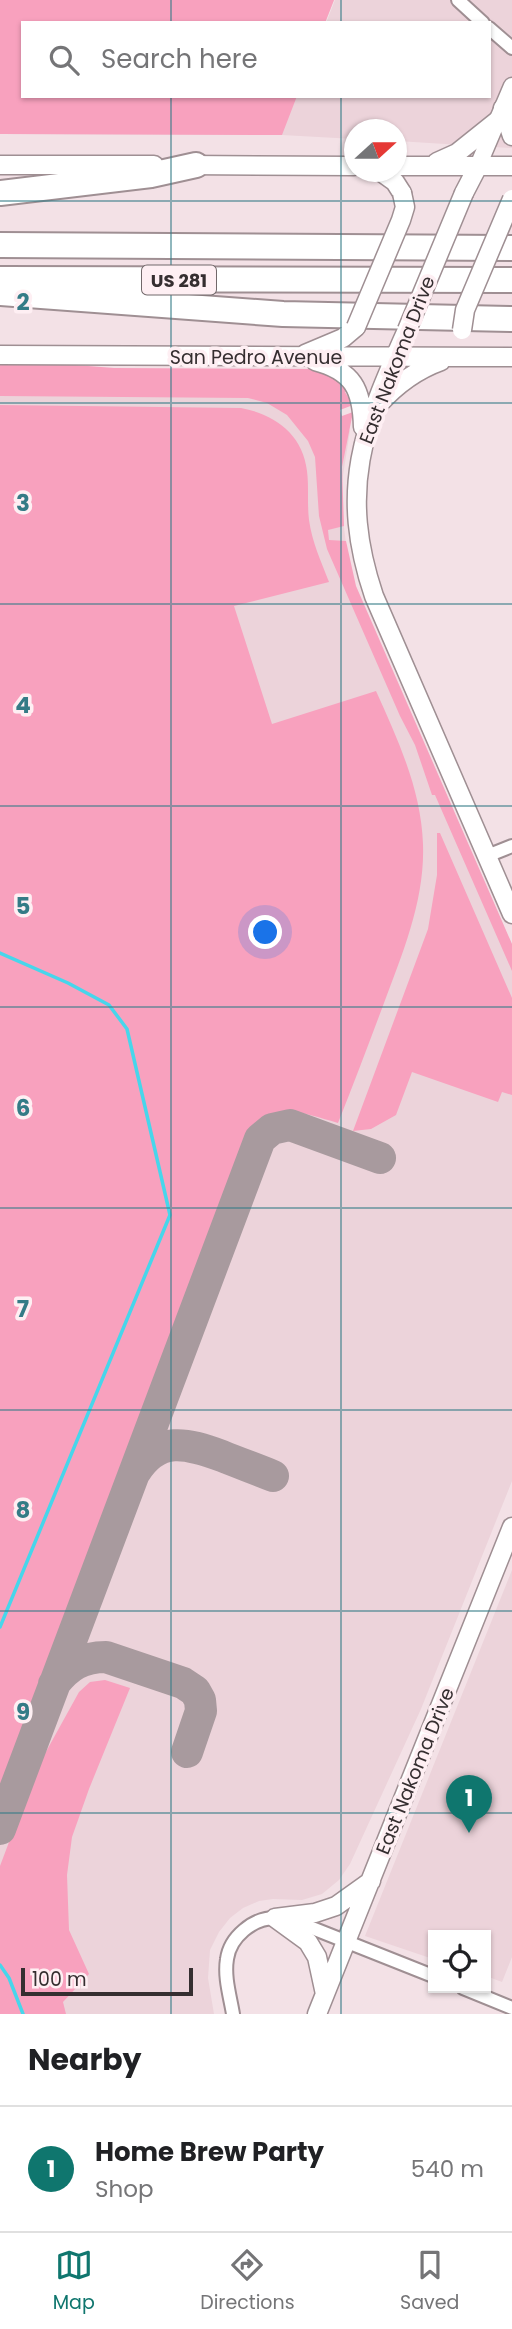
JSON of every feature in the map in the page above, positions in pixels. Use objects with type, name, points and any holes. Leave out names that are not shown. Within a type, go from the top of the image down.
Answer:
[{"type":"highway","points":[[0,192],[151,175],[196,165]]},
{"type":"highway","name":"US 281","points":[[0,245],[512,248]]},
{"type":"highway","name":"US 281","points":[[0,279],[512,280]]},
{"type":"highway","points":[[0,293],[283,314],[512,319]]},
{"type":"main road","points":[[421,166],[452,156],[500,115],[512,136]]},
{"type":"main road","points":[[0,165],[344,166]]},
{"type":"main road","points":[[407,166],[512,166]]},
{"type":"main road","name":"East Nakoma Drive","points":[[478,166],[464,193],[374,409],[357,472],[355,496],[360,546],[374,596],[512,914]]},
{"type":"main road","points":[[298,357],[343,338],[356,327],[403,215],[402,192],[394,182]]},
{"type":"main road","points":[[487,357],[464,338],[462,330],[465,310],[512,199]]},
{"type":"main road","name":"San Pedro Avenue","points":[[0,355],[512,357]]},
{"type":"main road","points":[[298,357],[333,367],[352,381],[363,407],[364,440]]},
{"type":"main road","points":[[374,409],[392,390],[415,373],[453,357]]},
{"type":"main road","name":"East Nakoma Drive","points":[[317,2014],[512,1527]]},
{"type":"main road","points":[[275,1918],[315,1913],[336,1906],[371,1881]]},
{"type":"main road","points":[[275,1918],[308,1941],[317,1957],[325,1994]]},
{"type":"street","points":[[458,0],[481,21]]},
{"type":"street","points":[[491,30],[512,48]]},
{"type":"street","name":"East Nakoma Drive","points":[[478,166],[512,86]]},
{"type":"street","points":[[487,856],[512,846]]},
{"type":"street","points":[[233,2014],[227,1983],[230,1947],[239,1934],[264,1920],[275,1918],[297,1922],[428,1974]]},
{"type":"street","points":[[475,1993],[512,2008]]},
{"type":"shaded area","points":[[0,0],[334,0],[326,21],[21,21],[21,98],[491,98],[491,21],[327,21],[335,0],[512,0],[512,148],[407,142],[407,119],[344,119],[344,138],[282,135],[0,134]]},
{"type":"shaded area","points":[[0,0],[334,0],[326,21],[21,21],[21,98],[296,98],[282,135],[0,134]]},
{"type":"shaded area","points":[[24,361],[114,368],[313,369],[330,373],[348,389],[345,392],[353,405],[340,410],[342,416],[353,412],[342,467],[344,526],[328,530],[329,540],[346,541],[356,586],[512,944],[512,971],[435,795],[432,795],[415,745],[327,549],[319,516],[315,457],[308,441],[287,415],[267,403],[248,398],[0,396],[0,362]]},
{"type":"shaded area","points":[[317,381],[350,431],[340,494],[350,577],[512,945],[512,1481],[421,1709],[350,1864],[339,1880],[322,1894],[302,1900],[259,1901],[230,1918],[210,1950],[208,1978],[214,2014],[0,2014],[0,382]]},
{"type":"shaded area","points":[[0,405],[241,408],[265,415],[293,436],[300,446],[308,477],[310,528],[329,582],[234,606],[272,724],[376,691],[413,784],[421,824],[423,865],[417,905],[398,965],[338,1123],[301,1113],[280,1113],[259,1124],[247,1135],[0,1789]]},
{"type":"shaded area","points":[[437,833],[440,833],[512,998],[512,1095],[502,1092],[498,1102],[412,1072],[396,1115],[371,1129],[353,1131],[428,929],[437,875]]},
{"type":"shaded area","points":[[512,1570],[512,1957],[502,1982],[491,1978],[491,1930],[428,1930],[428,1957],[365,1936]]},
{"type":"shaded area","points":[[105,1680],[130,1688],[72,1837],[67,1875],[69,1930],[89,1974],[63,2002],[66,2014],[0,2014],[0,1866],[37,1768],[79,1692],[90,1682]]},
{"type":"waterway","points":[[0,953],[68,983],[109,1005],[127,1029],[170,1215],[0,1627]]},
{"type":"waterway","points":[[0,1965],[9,1978],[23,2014]]},
{"type":"taxiway","points":[[0,1829],[260,1139],[272,1129],[290,1125],[380,1158]]},
{"type":"taxiway","points":[[135,1472],[153,1452],[174,1445],[209,1451],[273,1476]]},
{"type":"taxiway","points":[[54,1684],[76,1664],[106,1657],[183,1683],[195,1691],[200,1700],[201,1711],[187,1752]]},
{"type":"place","name":"Home Brew Party","points":[[469,1833]]}]
